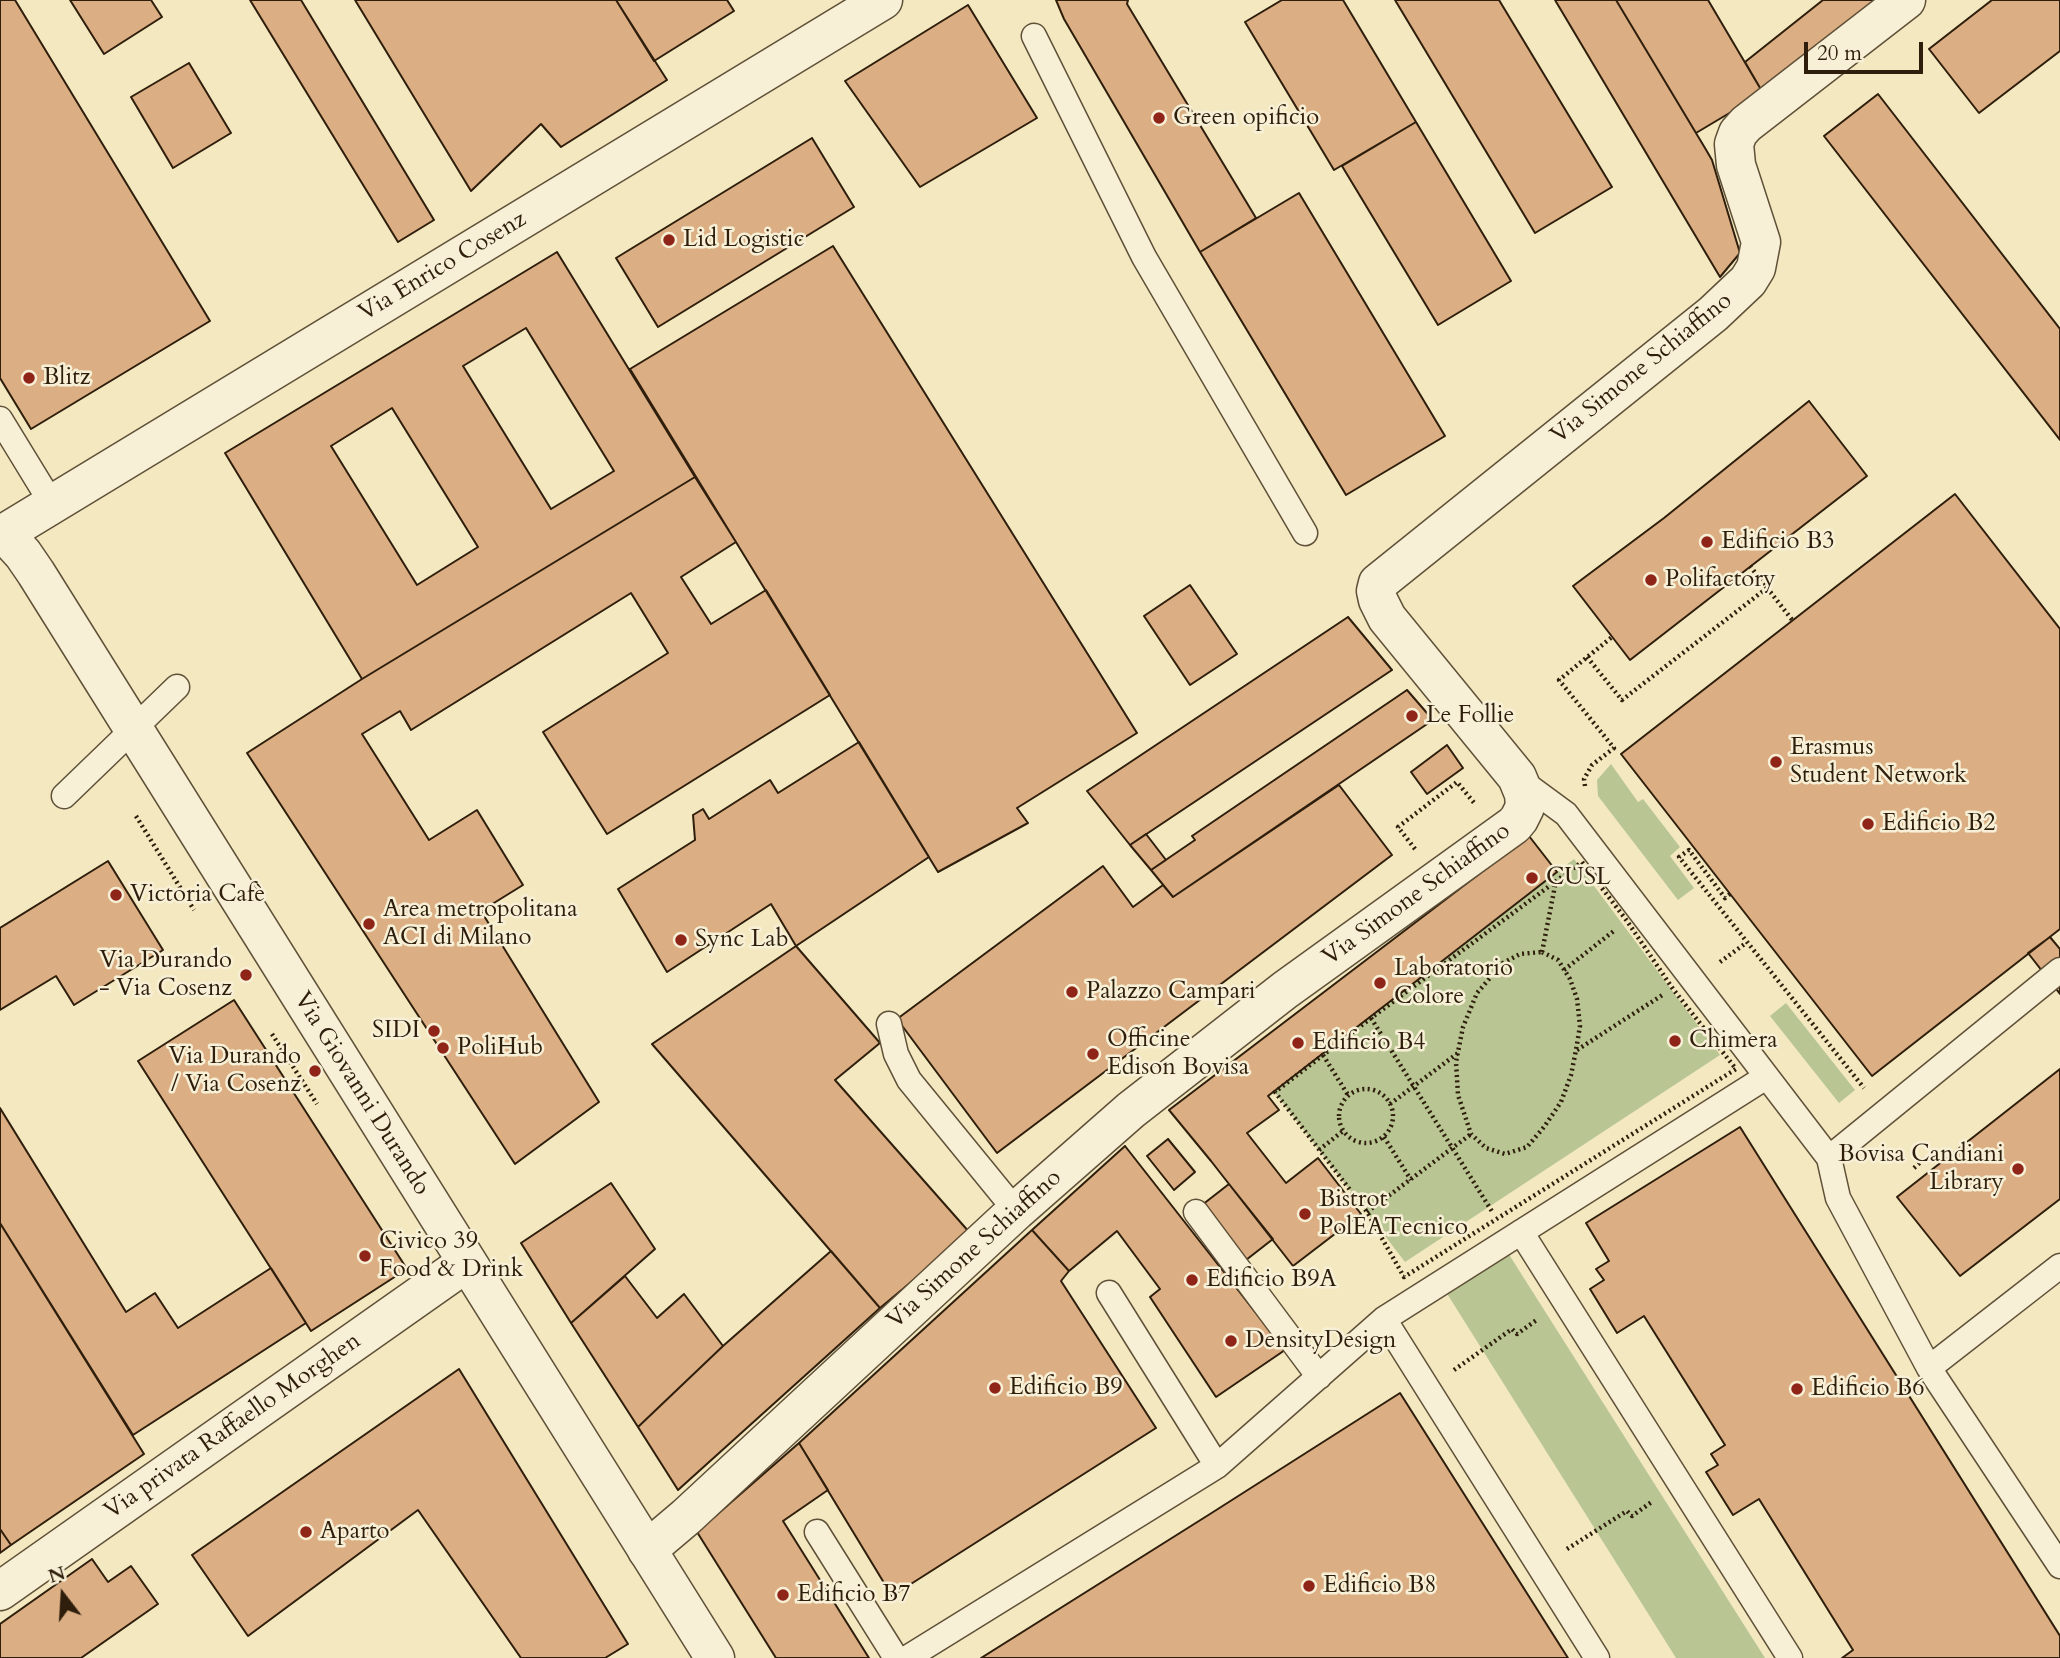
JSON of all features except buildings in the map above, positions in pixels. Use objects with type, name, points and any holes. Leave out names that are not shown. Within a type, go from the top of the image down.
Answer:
[{"type":"street","name":"Via Enrico Cosenz","points":[[1,533],[883,0]]},
{"type":"street","name":"Via Simone Schiaffino","points":[[647,1550],[1016,1211],[1131,1110],[1285,990],[1514,825],[1525,807],[1524,794],[1517,777],[1387,618],[1378,600],[1378,583],[1724,305],[1748,281],[1756,268],[1760,242],[1736,165],[1734,144],[1738,133],[1906,0]]},
{"type":"street","name":"Via Giovanni Durando","points":[[1,533],[23,554],[715,1658]]},
{"type":"street","name":"Via privata Raffaello Morghen","points":[[0,1591],[466,1263]]},
{"type":"lane","points":[[1034,36],[1144,257],[1305,533]]},
{"type":"lane","points":[[0,419],[52,504]]},
{"type":"lane","points":[[64,796],[177,687]]},
{"type":"lane","points":[[1517,777],[1566,814],[1829,1158],[1838,1198],[1929,1368],[2060,1566]]},
{"type":"lane","points":[[1829,1158],[2060,970]]},
{"type":"lane","points":[[889,1024],[896,1054],[909,1080],[1016,1211]]},
{"type":"lane","points":[[907,1658],[1217,1466],[1384,1319],[1766,1077]]},
{"type":"lane","points":[[1196,1212],[1319,1377]]},
{"type":"lane","points":[[1521,1232],[1790,1658]]},
{"type":"lane","points":[[1929,1368],[2060,1266]]},
{"type":"lane","points":[[1109,1293],[1217,1466]]},
{"type":"lane","points":[[1384,1319],[1597,1658]]},
{"type":"lane","points":[[817,1532],[896,1658]]},
{"type":"path","points":[[1750,566],[1793,621]]},
{"type":"path","points":[[1587,657],[1622,700],[1767,588]]},
{"type":"path","points":[[1586,792],[1584,779],[1592,765],[1614,748],[1559,680],[1612,637]]},
{"type":"path","points":[[1417,852],[1398,827],[1457,782],[1478,808]]},
{"type":"path","points":[[136,816],[194,909]]},
{"type":"path","points":[[1730,894],[1725,898],[1689,850],[1679,857],[1866,1090]]},
{"type":"path","points":[[1564,970],[1627,921],[1673,989],[1736,1069],[1404,1277],[1367,1212],[1275,1092],[1567,872]]},
{"type":"path","points":[[1542,952],[1556,881]]},
{"type":"path","points":[[1719,962],[1746,943]]},
{"type":"path","points":[[1542,952],[1558,960],[1564,970],[1577,999],[1580,1026],[1571,1075],[1561,1102],[1544,1128],[1527,1147],[1505,1154],[1486,1148],[1471,1134],[1455,1078],[1468,1010],[1489,977],[1503,963],[1520,954],[1542,952]]},
{"type":"path","points":[[1711,952],[1726,971]]},
{"type":"path","points":[[1576,1050],[1673,989]]},
{"type":"path","points":[[1371,1018],[1498,1219]]},
{"type":"path","points":[[272,1034],[317,1104]]},
{"type":"path","points":[[1390,1104],[1459,1053]]},
{"type":"path","points":[[1323,1055],[1348,1095]]},
{"type":"path","points":[[1367,1088],[1382,1093],[1390,1104],[1394,1118],[1390,1130],[1375,1142],[1358,1142],[1343,1131],[1339,1123],[1342,1102],[1348,1095],[1367,1088]]},
{"type":"path","points":[[1319,1150],[1343,1131]]},
{"type":"path","points":[[1367,1212],[1471,1134]]},
{"type":"path","points":[[1384,1137],[1411,1180]]},
{"type":"path","points":[[1914,1168],[1925,1158]]},
{"type":"path","points":[[1427,1389],[1512,1329],[1517,1334],[1564,1301]]},
{"type":"path","points":[[1539,1567],[1627,1511],[1632,1516],[1680,1483]]},
{"type":"green space","points":[[1611,764],[1638,802],[1643,799],[1680,847],[1670,856],[1694,888],[1678,900],[1598,796],[1597,780]]},
{"type":"green space","points":[[1574,859],[1720,1055],[1405,1262],[1273,1090]]},
{"type":"green space","points":[[1786,1003],[1855,1090],[1839,1103],[1770,1016]]},
{"type":"green space","points":[[1508,1253],[1765,1658],[1676,1658],[1446,1292]]},
{"type":"place","name":"Green opificio","points":[[1159,118]]},
{"type":"place","name":"Lid Logistic","points":[[669,240]]},
{"type":"place","name":"Blitz","points":[[29,378]]},
{"type":"place","name":"Edificio B3","points":[[1707,542]]},
{"type":"place","name":"Polifactory","points":[[1651,580]]},
{"type":"place","name":"Le Follie","points":[[1412,716]]},
{"type":"place","name":"Erasmus Student Network","points":[[1776,762]]},
{"type":"place","name":"Edificio B2","points":[[1868,824]]},
{"type":"place","name":"CUSL","points":[[1532,878]]},
{"type":"place","name":"Victoria Cafè","points":[[116,895]]},
{"type":"place","name":"Area metropolitana ACI di Milano","points":[[369,924]]},
{"type":"place","name":"Sync Lab","points":[[681,940]]},
{"type":"place","name":"Via Durando - Via Cosenz","points":[[246,975]]},
{"type":"place","name":"Laboratorio Colore","points":[[1380,983]]},
{"type":"place","name":"Palazzo Campari","points":[[1072,992]]},
{"type":"place","name":"SIDI","points":[[434,1031]]},
{"type":"place","name":"Chimera","points":[[1675,1041]]},
{"type":"place","name":"Edificio B4","points":[[1298,1043]]},
{"type":"place","name":"PoliHub","points":[[443,1048]]},
{"type":"place","name":"Officine Edison Bovisa","points":[[1093,1054]]},
{"type":"place","name":"Via Durando / Via Cosenz","points":[[315,1071]]},
{"type":"place","name":"Bovisa Candiani Library","points":[[2018,1169]]},
{"type":"place","name":"Bistrot PolEATecnico","points":[[1305,1214]]},
{"type":"place","name":"Civico 39 Food & Drink","points":[[365,1256]]},
{"type":"place","name":"Edificio B9A","points":[[1192,1280]]},
{"type":"place","name":"DensityDesign","points":[[1231,1341]]},
{"type":"place","name":"Edificio B9","points":[[995,1388]]},
{"type":"place","name":"Edificio B6","points":[[1797,1389]]},
{"type":"place","name":"Aparto","points":[[306,1532]]},
{"type":"place","name":"Edificio B8","points":[[1309,1586]]},
{"type":"place","name":"Edificio B7","points":[[783,1595]]}]
